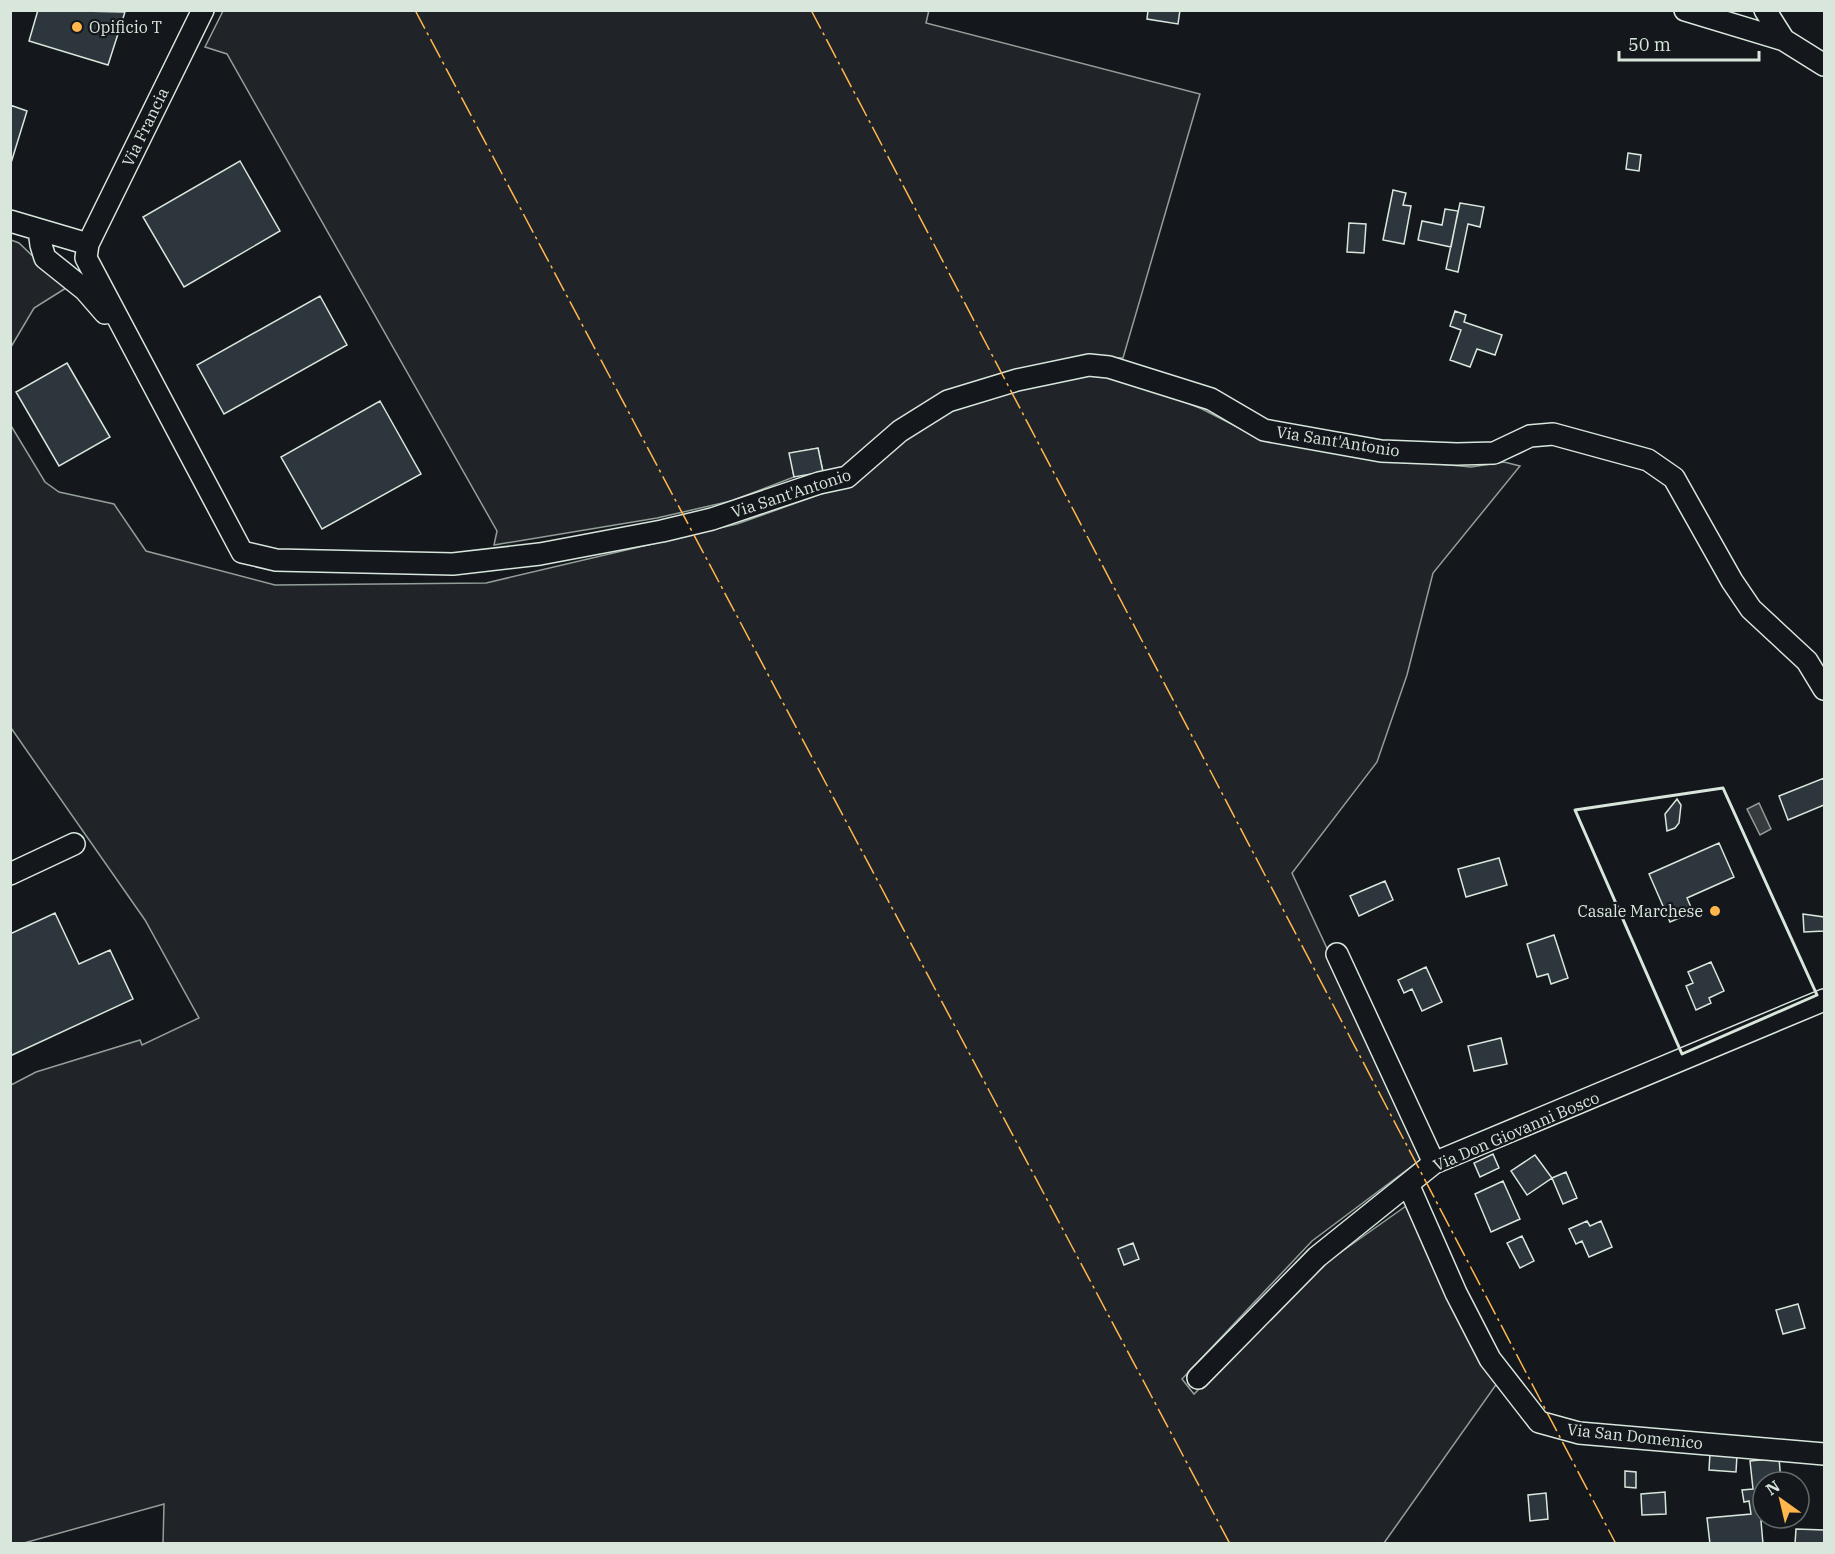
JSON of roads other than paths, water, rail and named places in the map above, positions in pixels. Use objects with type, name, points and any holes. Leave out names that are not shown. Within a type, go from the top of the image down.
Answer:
[{"type":"street","name":"Via Francia","points":[[87,251],[203,10]]},
{"type":"street","points":[[1685,10],[1784,40],[1824,65]]},
{"type":"street","points":[[1765,10],[1784,40]]},
{"type":"street","points":[[10,222],[39,230],[87,251],[127,338]]},
{"type":"street","points":[[39,230],[40,245],[45,258],[86,290],[127,338]]},
{"type":"street","points":[[65,275],[87,251]]},
{"type":"street","name":"Via Sant'Antonio","points":[[127,338],[242,552],[276,560],[453,564],[540,554],[662,531],[712,519],[819,483],[847,477],[900,431],[948,401],[1017,380],[1089,365],[1109,367],[1210,399],[1264,429],[1381,451],[1494,453],[1530,436],[1553,434],[1648,460],[1674,478],[1732,581],[1751,609],[1807,662],[1824,689]]},
{"type":"street","points":[[10,874],[74,844]]},
{"type":"street","points":[[1337,954],[1434,1164]]},
{"type":"street","name":"Via Don Giovanni Bosco","points":[[1198,1378],[1317,1257],[1434,1164],[1824,1000]]},
{"type":"street","name":"Via San Domenico","points":[[1408,1184],[1456,1293],[1490,1359],[1539,1422],[1579,1433],[1824,1454]]},
{"type":"place","name":"Opificio T","points":[[77,27]]},
{"type":"place","name":"Casale Marchese","points":[[1715,911]]}]
